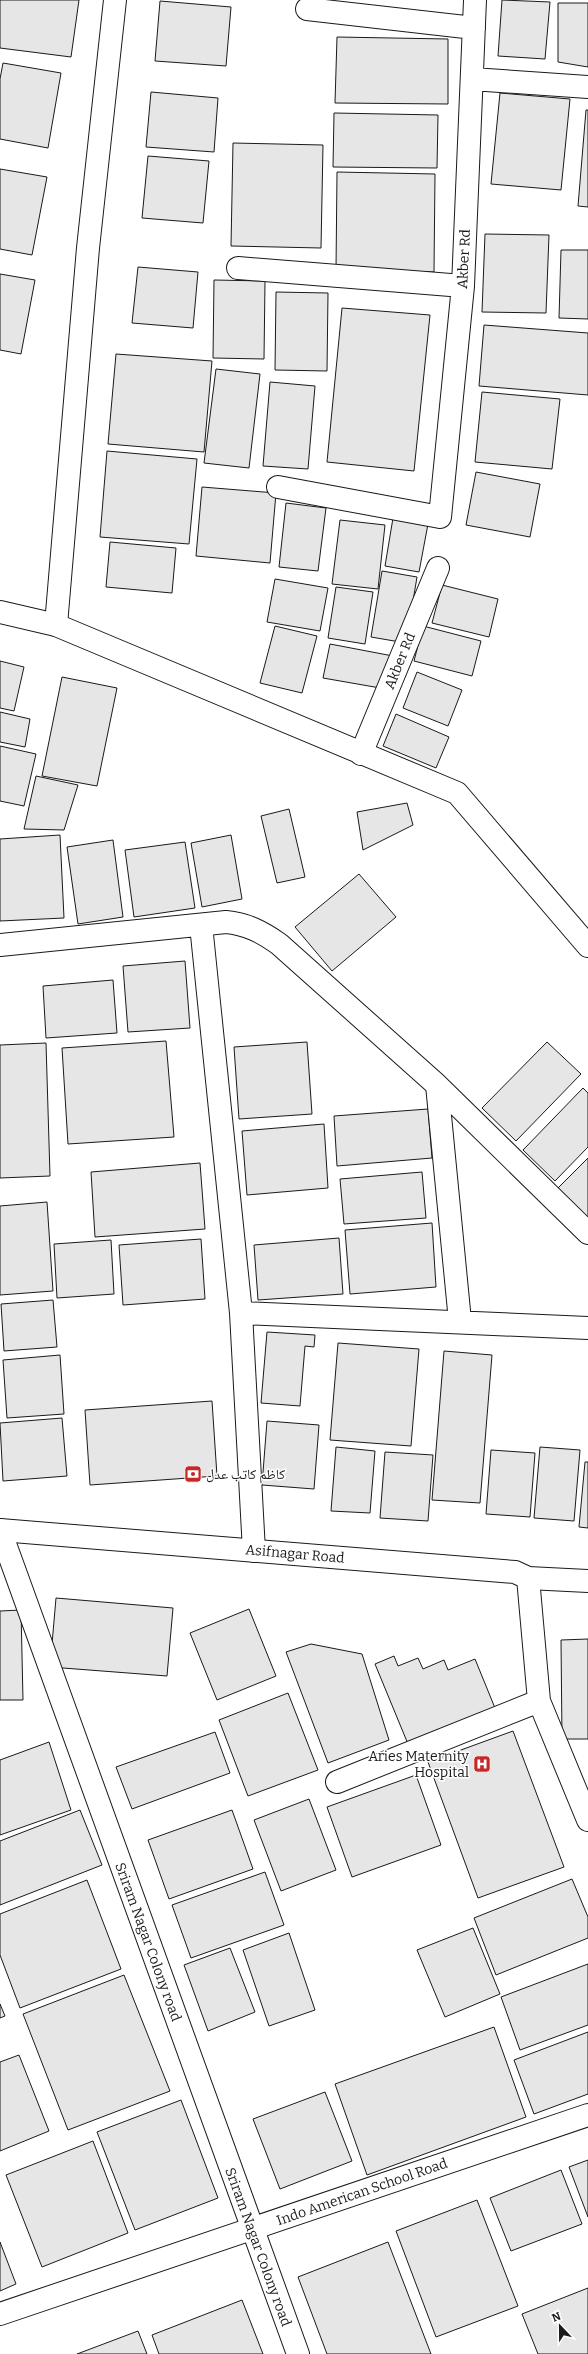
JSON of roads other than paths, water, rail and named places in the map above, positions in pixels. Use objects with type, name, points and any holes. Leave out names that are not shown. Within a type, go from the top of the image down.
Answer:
[{"type":"street","points":[[56,625],[88,248],[115,0]]},
{"type":"street","name":"Akber Rd","points":[[278,487],[440,517],[463,286],[474,0]]},
{"type":"street","points":[[306,9],[474,28]]},
{"type":"street","points":[[472,79],[588,87]]},
{"type":"street","points":[[238,268],[463,286]]},
{"type":"street","name":"Akber Rd","points":[[361,754],[438,568]]},
{"type":"street","points":[[0,612],[56,625],[457,793],[588,946]]},
{"type":"street","points":[[0,945],[226,922],[242,924],[261,932],[279,944],[437,1085],[588,1232]]},
{"type":"street","points":[[201,925],[241,1313],[254,1551]]},
{"type":"street","points":[[437,1085],[460,1321]]},
{"type":"street","points":[[241,1313],[460,1321],[588,1328]]},
{"type":"street","name":"Asifnagar Road","points":[[0,1530],[515,1572],[528,1578],[588,1581]]},
{"type":"street","name":"Sriram Nagar Colony road","points":[[0,1530],[251,2229],[298,2354]]},
{"type":"street","points":[[528,1578],[540,1700],[588,1820]]},
{"type":"street","points":[[337,1782],[540,1700]]},
{"type":"street","name":"Indo American School Road","points":[[0,2314],[588,2115]]},
{"type":"place","name":"كاظم كاتب عدل","points":[[193,1474]]},
{"type":"place","name":"Aries Maternity Hospital","points":[[482,1764]]}]
